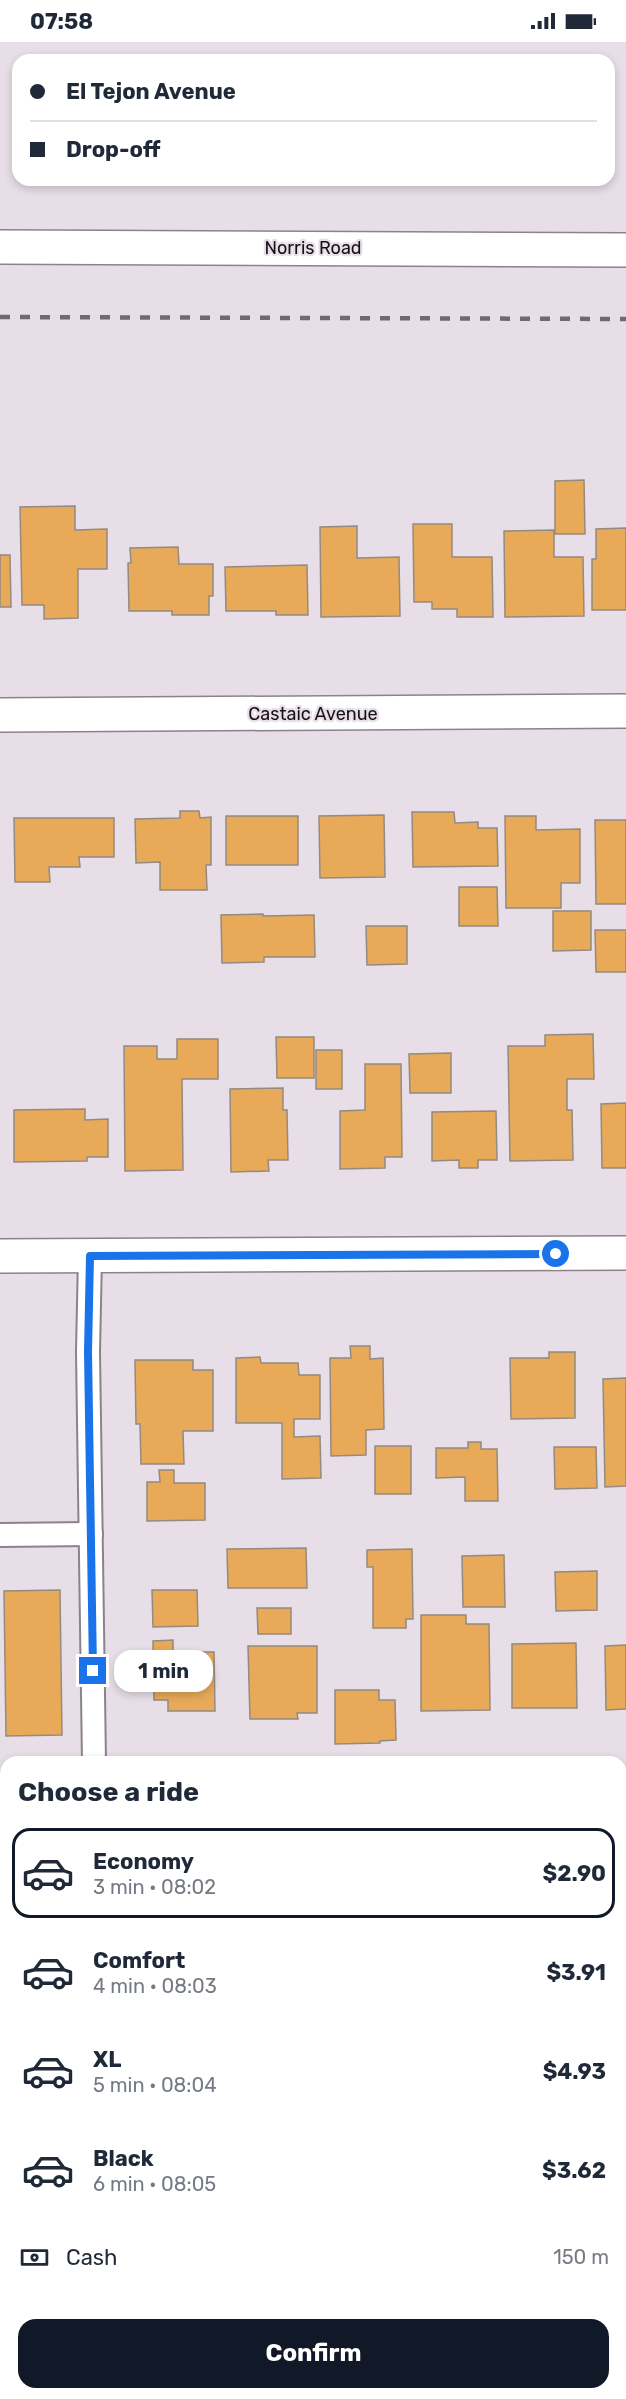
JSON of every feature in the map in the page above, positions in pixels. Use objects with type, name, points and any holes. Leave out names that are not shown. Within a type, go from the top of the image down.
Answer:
[{"type":"street","name":"Norris Road","points":[[0,247],[626,250]]},
{"type":"street","name":"Castaic Avenue","points":[[0,715],[626,711]]},
{"type":"street","points":[[0,1256],[626,1253]]},
{"type":"lane","points":[[90,1256],[88,1352],[94,1756]]},
{"type":"lane","points":[[0,1535],[91,1534]]},
{"type":"building","points":[[584,480],[585,534],[555,534],[555,481]]},
{"type":"building","points":[[75,506],[75,530],[107,529],[107,569],[78,569],[78,618],[44,619],[44,605],[22,605],[20,507]]},
{"type":"building","points":[[413,524],[452,524],[452,557],[492,557],[493,617],[457,617],[457,609],[432,609],[432,602],[414,602]]},
{"type":"building","points":[[357,526],[357,558],[399,557],[400,616],[321,617],[320,527]]},
{"type":"building","points":[[626,528],[626,610],[592,610],[592,559],[596,559],[596,529]]},
{"type":"building","points":[[554,530],[554,557],[583,557],[584,616],[505,617],[504,531]]},
{"type":"building","points":[[178,547],[179,564],[213,564],[213,596],[209,596],[209,615],[172,615],[172,611],[129,611],[130,548]]},
{"type":"building","points":[[0,555],[10,555],[11,607],[0,607]]},
{"type":"building","points":[[307,565],[308,615],[276,615],[276,611],[226,611],[225,567]]},
{"type":"building","points":[[180,811],[199,811],[200,818],[211,817],[211,865],[206,865],[207,890],[160,890],[160,862],[136,863],[135,819],[180,818]]},
{"type":"building","points":[[412,812],[454,812],[455,823],[478,822],[478,828],[497,828],[498,866],[413,867]]},
{"type":"building","points":[[384,815],[385,877],[320,878],[319,816]]},
{"type":"building","points":[[226,816],[298,816],[298,865],[226,865]]},
{"type":"building","points":[[505,816],[536,816],[536,830],[580,829],[580,883],[561,883],[561,908],[506,908]]},
{"type":"building","points":[[14,818],[114,818],[114,857],[79,857],[80,867],[49,867],[50,882],[15,882]]},
{"type":"building","points":[[595,820],[626,820],[626,904],[596,904]]},
{"type":"building","points":[[459,887],[497,887],[498,926],[459,926]]},
{"type":"building","points":[[553,911],[591,911],[591,950],[553,951]]},
{"type":"building","points":[[263,914],[263,916],[314,915],[315,957],[264,957],[264,962],[222,963],[221,915]]},
{"type":"building","points":[[366,926],[407,926],[407,964],[367,965]]},
{"type":"building","points":[[595,930],[626,930],[626,972],[596,972]]},
{"type":"building","points":[[593,1034],[594,1079],[567,1079],[567,1110],[572,1110],[573,1160],[510,1161],[508,1046],[545,1046],[545,1035]]},
{"type":"building","points":[[276,1037],[314,1037],[314,1078],[277,1078]]},
{"type":"building","points":[[177,1039],[218,1039],[218,1079],[182,1079],[183,1170],[125,1171],[124,1046],[157,1046],[157,1059],[177,1059]]},
{"type":"building","points":[[316,1050],[342,1050],[342,1089],[316,1089]]},
{"type":"building","points":[[451,1053],[451,1093],[410,1093],[409,1054]]},
{"type":"building","points":[[365,1064],[401,1064],[402,1157],[385,1157],[385,1168],[340,1169],[340,1111],[365,1110]]},
{"type":"building","points":[[283,1088],[283,1110],[287,1110],[288,1160],[268,1160],[269,1171],[231,1172],[230,1089]]},
{"type":"building","points":[[626,1103],[626,1168],[602,1168],[601,1104]]},
{"type":"building","points":[[85,1109],[85,1120],[108,1119],[108,1157],[87,1157],[87,1161],[14,1162],[14,1110]]},
{"type":"building","points":[[496,1111],[497,1160],[478,1160],[478,1168],[459,1168],[459,1160],[432,1161],[432,1112]]},
{"type":"building","points":[[350,1346],[370,1346],[370,1359],[383,1358],[384,1429],[366,1430],[366,1455],[331,1456],[330,1358],[351,1358]]},
{"type":"building","points":[[549,1352],[575,1352],[575,1418],[511,1419],[510,1358],[549,1358]]},
{"type":"building","points":[[260,1357],[261,1363],[298,1363],[299,1375],[320,1375],[320,1419],[294,1419],[294,1437],[320,1436],[321,1478],[282,1479],[282,1423],[236,1423],[236,1358]]},
{"type":"building","points":[[135,1360],[193,1360],[193,1370],[213,1370],[213,1431],[183,1431],[184,1464],[141,1464],[140,1424],[136,1424]]},
{"type":"building","points":[[626,1378],[626,1486],[605,1487],[603,1379]]},
{"type":"building","points":[[468,1442],[481,1442],[481,1449],[497,1449],[498,1501],[465,1501],[465,1477],[436,1478],[436,1448],[468,1448]]},
{"type":"building","points":[[375,1446],[411,1446],[411,1494],[375,1494]]},
{"type":"building","points":[[554,1447],[596,1447],[597,1488],[555,1489]]},
{"type":"building","points":[[159,1470],[174,1470],[174,1483],[205,1483],[205,1520],[147,1521],[147,1482],[160,1482]]},
{"type":"building","points":[[306,1548],[307,1588],[228,1588],[227,1549]]},
{"type":"building","points":[[412,1549],[413,1619],[406,1619],[406,1628],[373,1628],[373,1567],[367,1567],[367,1550]]},
{"type":"building","points":[[504,1555],[505,1607],[463,1607],[462,1556]]},
{"type":"building","points":[[597,1571],[597,1610],[556,1611],[555,1572]]},
{"type":"building","points":[[60,1590],[62,1735],[6,1736],[4,1591]]},
{"type":"building","points":[[152,1590],[197,1590],[198,1626],[153,1627]]},
{"type":"building","points":[[257,1608],[291,1608],[291,1634],[258,1634]]},
{"type":"building","points":[[421,1615],[466,1615],[466,1624],[489,1624],[490,1710],[421,1711]]},
{"type":"building","points":[[173,1640],[173,1652],[214,1652],[215,1711],[168,1711],[168,1700],[154,1700],[153,1641]]},
{"type":"building","points":[[576,1643],[577,1708],[512,1708],[512,1644]]},
{"type":"building","points":[[626,1645],[626,1709],[606,1710],[605,1646]]},
{"type":"building","points":[[248,1646],[317,1646],[317,1713],[297,1713],[298,1719],[250,1719]]},
{"type":"building","points":[[335,1690],[379,1690],[379,1700],[395,1700],[396,1740],[380,1741],[380,1743],[335,1744]]},
{"type":"railway","points":[[0,317],[626,319]]},
{"type":"route","points":[[93,1671],[88,1352],[90,1256],[556,1254]]}]
